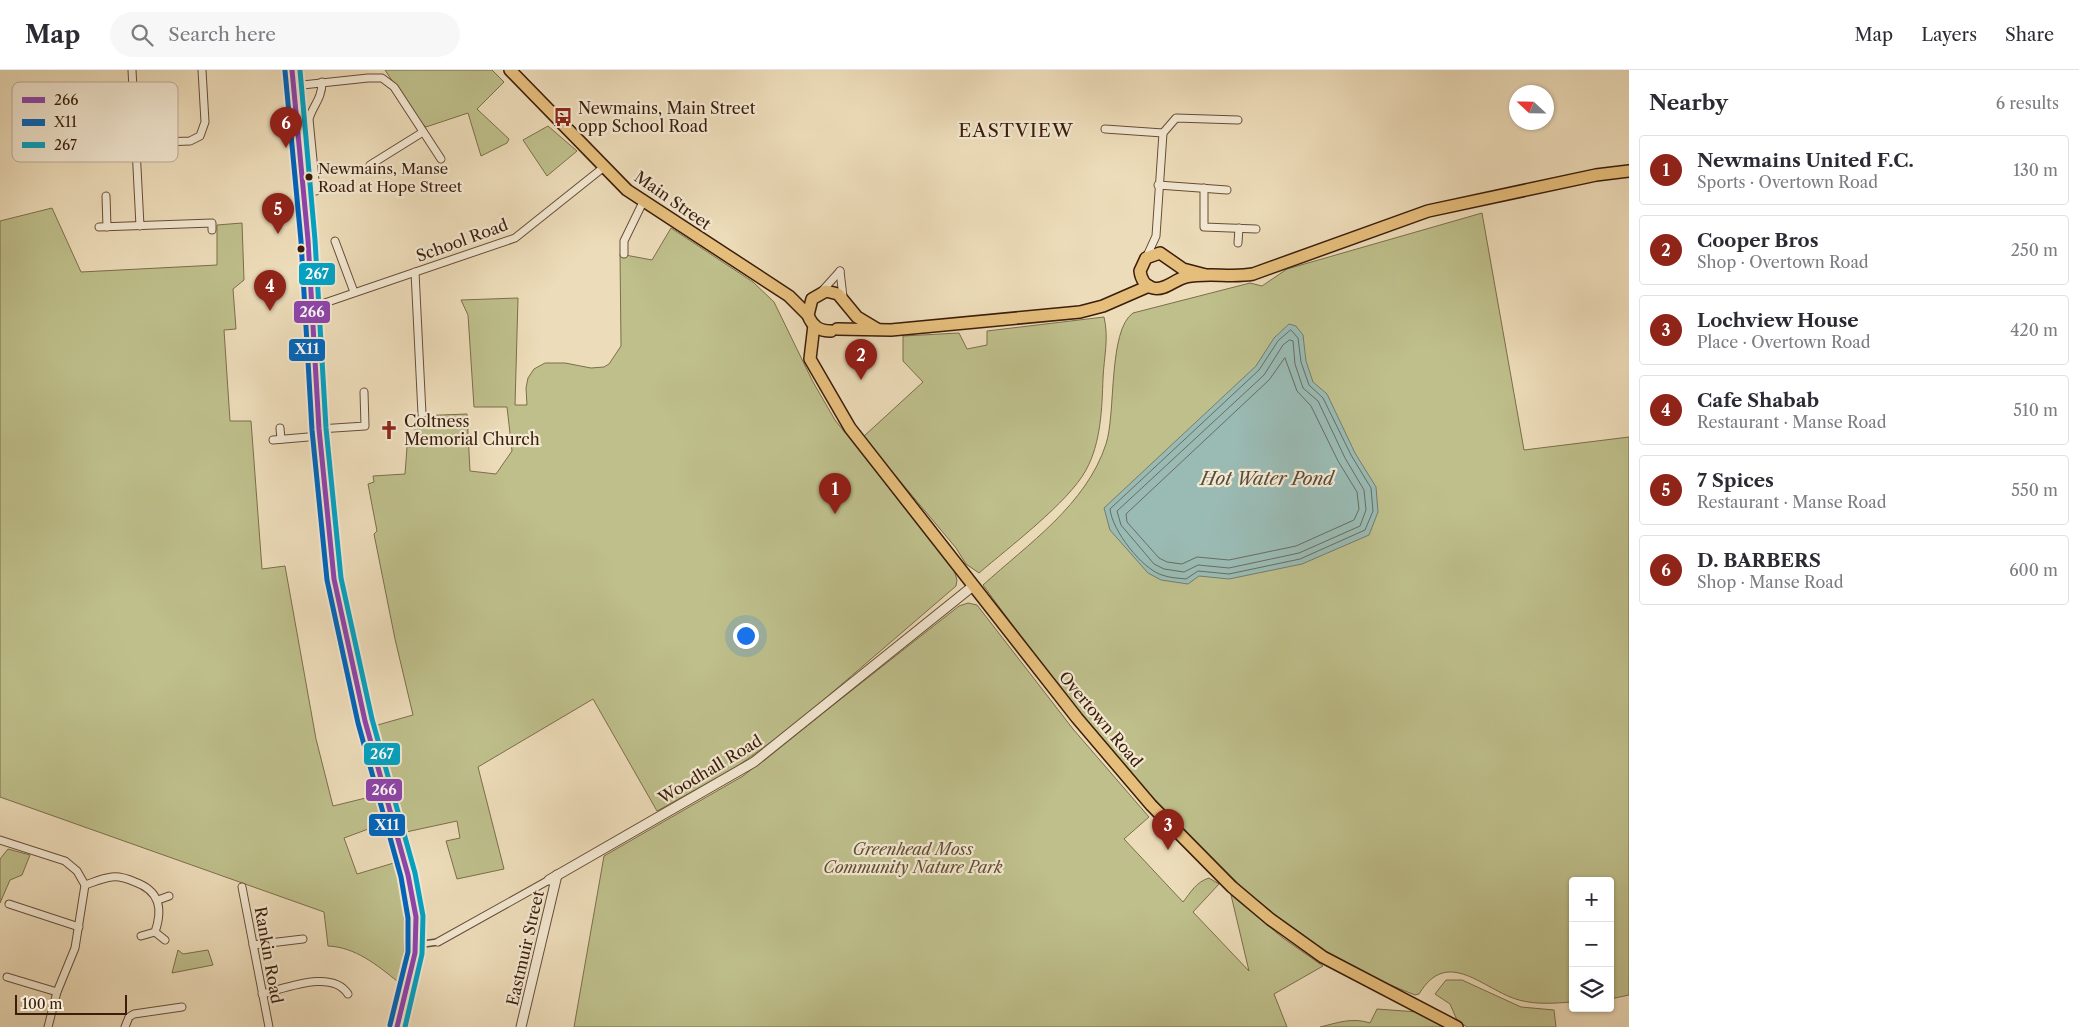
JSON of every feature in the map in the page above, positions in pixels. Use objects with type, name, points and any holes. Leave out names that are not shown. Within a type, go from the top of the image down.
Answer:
[{"type":"main road","points":[[292,70],[312,307],[320,432],[336,589],[365,721],[414,902],[416,945],[397,1027]]},
{"type":"main road","name":"Main Street","points":[[510,70],[627,190],[789,296],[808,314]]},
{"type":"main road","points":[[1141,276],[1149,286],[1158,289],[1182,278],[1206,275],[1238,276],[1310,254],[1428,211],[1596,175],[1629,171]]},
{"type":"main road","points":[[1118,299],[1130,290],[1141,276],[1141,266],[1146,258],[1155,253],[1165,255],[1174,264],[1206,275]]},
{"type":"main road","points":[[1171,283],[1174,277],[1174,264]]},
{"type":"main road","points":[[818,294],[809,304],[808,314],[814,325],[819,329],[878,330],[1080,312],[1097,308],[1149,286]]},
{"type":"main road","points":[[789,296],[798,298],[832,291],[862,321],[878,330]]},
{"type":"main road","points":[[811,344],[822,334],[834,330],[846,320],[845,302]]},
{"type":"main road","name":"Overtown Road","points":[[814,325],[810,359],[850,428],[1077,718],[1145,798],[1232,887],[1270,919],[1323,957],[1457,1027]]},
{"type":"street","points":[[178,142],[190,142],[200,136],[205,122],[202,70]]},
{"type":"street","points":[[293,86],[368,78],[388,81],[441,159]]},
{"type":"street","points":[[316,191],[309,119],[311,112],[321,98],[322,82]]},
{"type":"street","points":[[1146,258],[1156,236],[1163,133],[1176,118],[1238,120]]},
{"type":"street","points":[[1105,129],[1163,133]]},
{"type":"street","points":[[370,165],[423,132]]},
{"type":"street","points":[[137,162],[140,226]]},
{"type":"street","name":"School Road","points":[[312,307],[514,238],[604,167]]},
{"type":"street","points":[[1158,185],[1227,190]]},
{"type":"street","points":[[1204,188],[1204,227],[1256,229]]},
{"type":"street","points":[[106,196],[107,227]]},
{"type":"street","points":[[624,254],[624,241],[643,202]]},
{"type":"street","points":[[99,227],[212,223],[212,230]]},
{"type":"street","points":[[1238,242],[1239,228]]},
{"type":"street","points":[[1156,236],[1165,255]]},
{"type":"street","points":[[335,241],[354,292]]},
{"type":"street","points":[[818,294],[840,271],[845,302]]},
{"type":"street","points":[[415,272],[422,414]]},
{"type":"street","points":[[273,440],[366,426],[364,392]]},
{"type":"street","points":[[280,428],[281,439]]},
{"type":"street","name":"Woodhall Road","points":[[438,942],[754,762],[973,586]]},
{"type":"street","points":[[0,840],[65,861],[77,871],[85,885],[75,948],[57,992],[48,1027]]},
{"type":"street","points":[[85,885],[113,877],[124,878],[144,885],[151,890],[158,900],[160,916],[155,932]]},
{"type":"street","name":"Eastmuir Street","points":[[521,1027],[553,878]]},
{"type":"street","name":"Rankin Road","points":[[242,887],[269,1027]]},
{"type":"street","points":[[158,900],[169,896]]},
{"type":"street","points":[[9,904],[79,927]]},
{"type":"street","points":[[141,936],[155,932]]},
{"type":"street","points":[[155,932],[165,940]]},
{"type":"street","points":[[253,945],[303,939]]},
{"type":"street","points":[[416,945],[438,942]]},
{"type":"street","points":[[7,977],[57,992]]},
{"type":"street","points":[[262,994],[326,982],[342,986],[348,994]]},
{"type":"street","points":[[125,1027],[129,1017],[134,1014],[182,1007]]},
{"type":"green space","points":[[385,70],[492,70],[504,82],[477,109],[509,139],[507,143],[481,156],[468,113],[426,127],[419,121]]},
{"type":"green space","points":[[548,126],[577,151],[547,176],[523,140]]},
{"type":"green space","points":[[52,208],[81,272],[217,265],[217,225],[242,223],[244,280],[233,289],[236,329],[224,330],[230,421],[251,421],[262,569],[285,566],[316,739],[333,806],[378,795],[384,818],[379,825],[344,838],[357,874],[397,862],[403,906],[404,949],[399,980],[397,981],[356,953],[328,946],[324,912],[0,797],[0,221]]},
{"type":"green space","points":[[1482,213],[1524,450],[1629,437],[1629,995],[1614,998],[1614,877],[1569,877],[1569,1002],[1526,1002],[1506,995],[1466,975],[1454,972],[1442,973],[1430,980],[1419,994],[1415,995],[1360,971],[1315,945],[1263,905],[1182,829],[1093,728],[983,585],[1054,522],[1085,486],[1097,466],[1106,444],[1109,430],[1116,354],[1120,336],[1125,322],[1133,313],[1250,283],[1262,286],[1287,269]]},
{"type":"green space","points":[[671,228],[753,282],[774,302],[813,382],[835,420],[954,570],[957,580],[956,586],[792,727],[735,768],[657,811],[593,699],[478,767],[504,869],[457,879],[446,841],[460,838],[457,821],[406,832],[374,726],[413,715],[395,639],[374,534],[377,531],[368,484],[374,482],[373,476],[405,474],[407,447],[415,446],[415,416],[467,414],[470,471],[496,474],[512,451],[507,407],[474,407],[468,315],[461,300],[518,298],[515,405],[527,405],[526,388],[528,378],[534,369],[545,363],[565,363],[591,368],[604,367],[609,364],[621,346],[620,254],[652,260]]},
{"type":"green space","points":[[1104,317],[1106,340],[1100,425],[1091,460],[1078,483],[1066,496],[1021,538],[979,573],[966,564],[956,548],[863,437],[923,382],[903,361],[903,336],[959,333],[967,349],[987,345],[987,331]]},
{"type":"green space","name":"Greenhead Moss Community Nature Park","points":[[968,603],[977,605],[1073,729],[1149,817],[1124,839],[1183,902],[1194,888],[1204,880],[1209,878],[1219,884],[1193,912],[1249,971],[1231,895],[1283,938],[1323,966],[1274,994],[1287,1027],[574,1027],[604,856],[743,776],[959,606]]},
{"type":"green space","points":[[8,849],[30,855],[22,875],[10,880],[0,903],[0,859]]},
{"type":"green space","points":[[178,950],[183,954],[208,950],[213,965],[172,973]]},
{"type":"green space","points":[[1446,980],[1462,980],[1521,1007],[1554,1010],[1556,1027],[1467,1027],[1457,1020],[1450,1004],[1435,994]]},
{"type":"green space","points":[[1377,1009],[1418,1012],[1445,1027],[1320,1027],[1351,1021],[1370,1023]]},
{"type":"water","name":"Hot Water Pond","points":[[1289,324],[1296,326],[1303,335],[1306,361],[1313,382],[1327,394],[1355,453],[1376,487],[1378,512],[1369,535],[1302,564],[1229,579],[1199,576],[1188,584],[1161,580],[1148,573],[1110,530],[1104,508],[1256,366],[1274,338]]},
{"type":"transit line","name":"266","points":[[292,70],[308,240],[319,429],[334,579],[365,721],[408,875],[416,917],[415,953],[397,1027]]},
{"type":"transit line","name":"267","points":[[300,70],[315,240],[326,428],[341,578],[372,719],[415,873],[423,916],[422,954],[405,1027]]},
{"type":"transit line","name":"X11","points":[[285,71],[301,241],[312,430],[327,580],[358,723],[401,877],[408,918],[408,952],[390,1025]]},
{"type":"place","name":"Newmains, Main Street opp School Road","points":[[563,117]]},
{"type":"place","name":"D. BARBERS","points":[[286,148]]},
{"type":"place","name":"Newmains, Manse Road at Hope Street","points":[[309,177]]},
{"type":"place","name":"7 Spices","points":[[278,234]]},
{"type":"place","name":"Cafe Shabab","points":[[270,311]]},
{"type":"place","name":"Cooper Bros","points":[[861,380]]},
{"type":"place","name":"Coltness Memorial Church","points":[[389,430]]},
{"type":"place","name":"Newmains United F.C.","points":[[835,514]]},
{"type":"place","name":"Lochview House","points":[[1168,850]]},
{"type":"district","name":"EASTVIEW","points":[[1016,130]]}]
